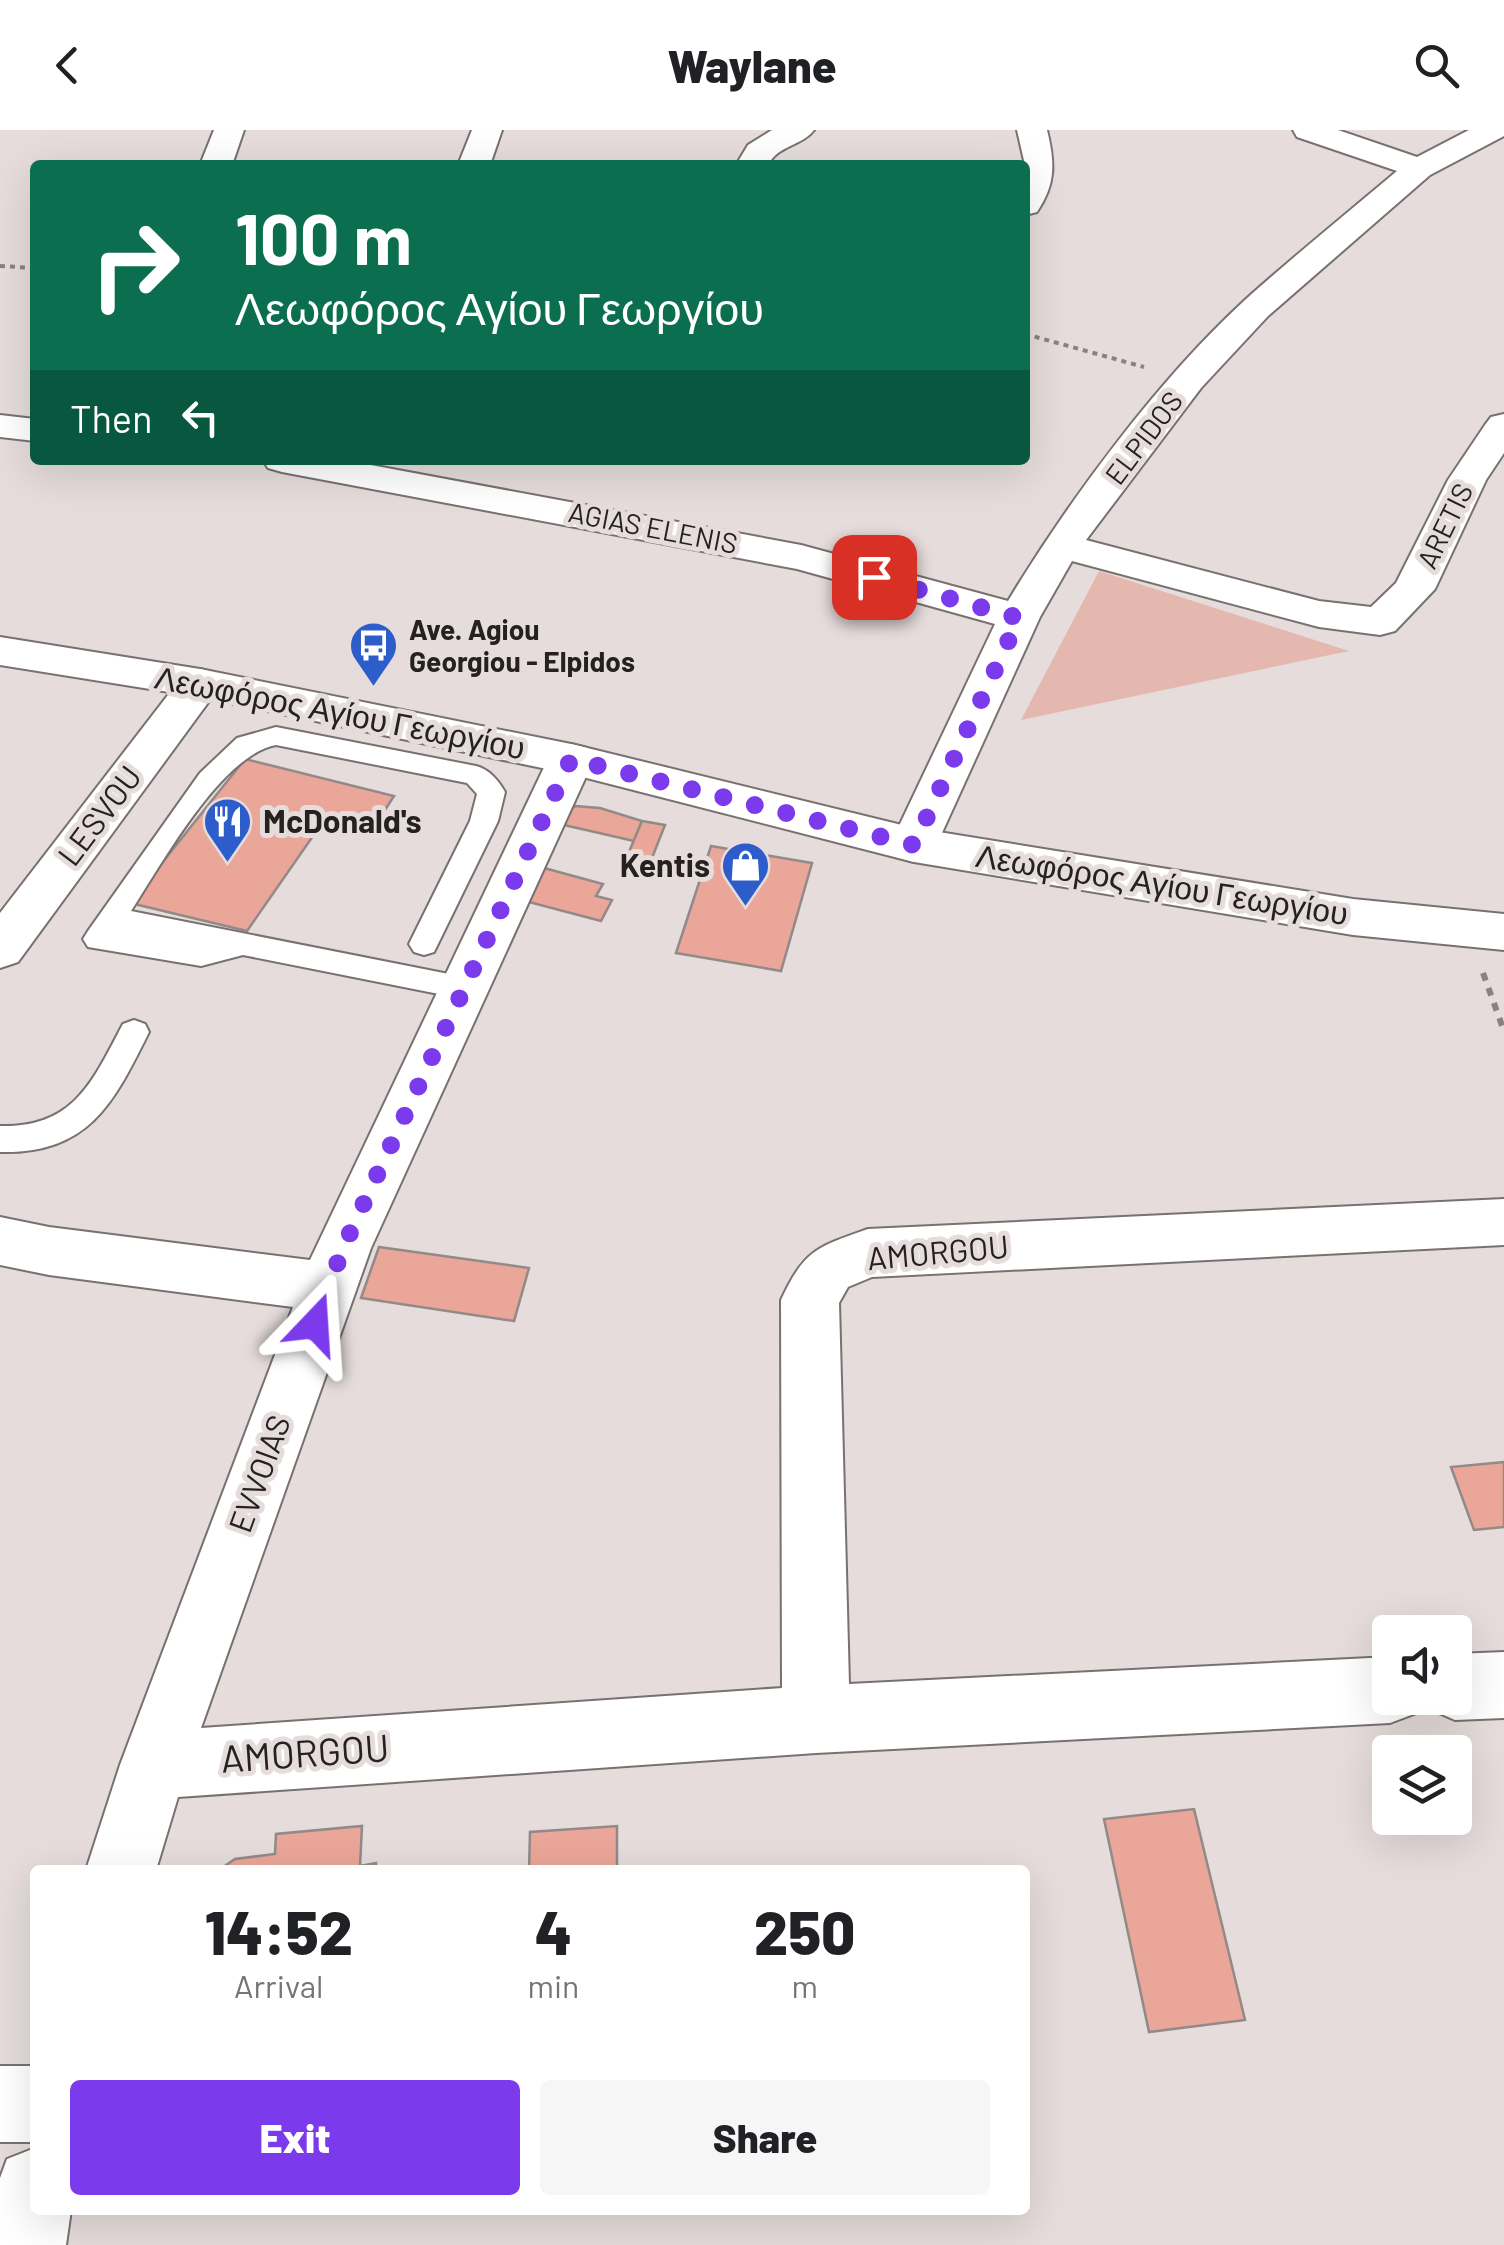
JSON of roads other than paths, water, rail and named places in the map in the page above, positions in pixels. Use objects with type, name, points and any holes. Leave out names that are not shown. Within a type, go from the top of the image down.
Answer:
[{"type":"street","points":[[218,160],[229,130]]},
{"type":"street","points":[[476,160],[486,130]]},
{"type":"street","points":[[754,160],[770,142],[799,130]]},
{"type":"street","points":[[1030,198],[1041,172],[1032,130]]},
{"type":"street","points":[[1308,130],[1419,168]]},
{"type":"street","name":"ELPIDOS","points":[[914,845],[1019,618],[1061,546],[1188,380],[1256,309],[1419,168],[1494,130]]},
{"type":"street","name":"ARETIS","points":[[1061,546],[1319,614],[1380,622],[1414,588],[1467,480],[1504,425]]},
{"type":"street","points":[[0,426],[30,429]]},
{"type":"street","name":"AGIAS ELENIS","points":[[338,465],[801,557],[1019,618]]},
{"type":"street","name":"Λεωφόρος Αγίου Γεωργίου","points":[[0,651],[200,683],[571,759],[914,845],[1353,917],[1486,931]]},
{"type":"street","name":"LESVOU","points":[[0,949],[200,683]]},
{"type":"street","name":"EVVOIAS","points":[[123,1865],[154,1765],[343,1248],[571,759]]},
{"type":"street","name":"AMORGOU","points":[[816,1720],[810,1300],[828,1270],[868,1254],[1504,1222]]},
{"type":"street","points":[[0,1241],[49,1251],[329,1287]]},
{"type":"street","points":[[1472,1686],[1504,1684]]},
{"type":"street","name":"AMORGOU","points":[[154,1765],[816,1720],[1372,1691]]},
{"type":"street","points":[[0,2104],[30,2104]]},
{"type":"street","points":[[26,2245],[31,2215]]},
{"type":"lane","points":[[424,944],[484,822],[491,792],[476,775],[276,736],[248,742],[230,757],[98,939],[201,956],[244,944],[464,988]]},
{"type":"lane","points":[[0,1140],[19,1141],[66,1123],[90,1104],[102,1094],[134,1032]]},
{"type":"place","name":"Ave. Agiou Georgiou - Elpidos","points":[[374,688]]},
{"type":"place","name":"McDonald's","points":[[228,864]]},
{"type":"place","name":"Kentis","points":[[745,908]]}]
